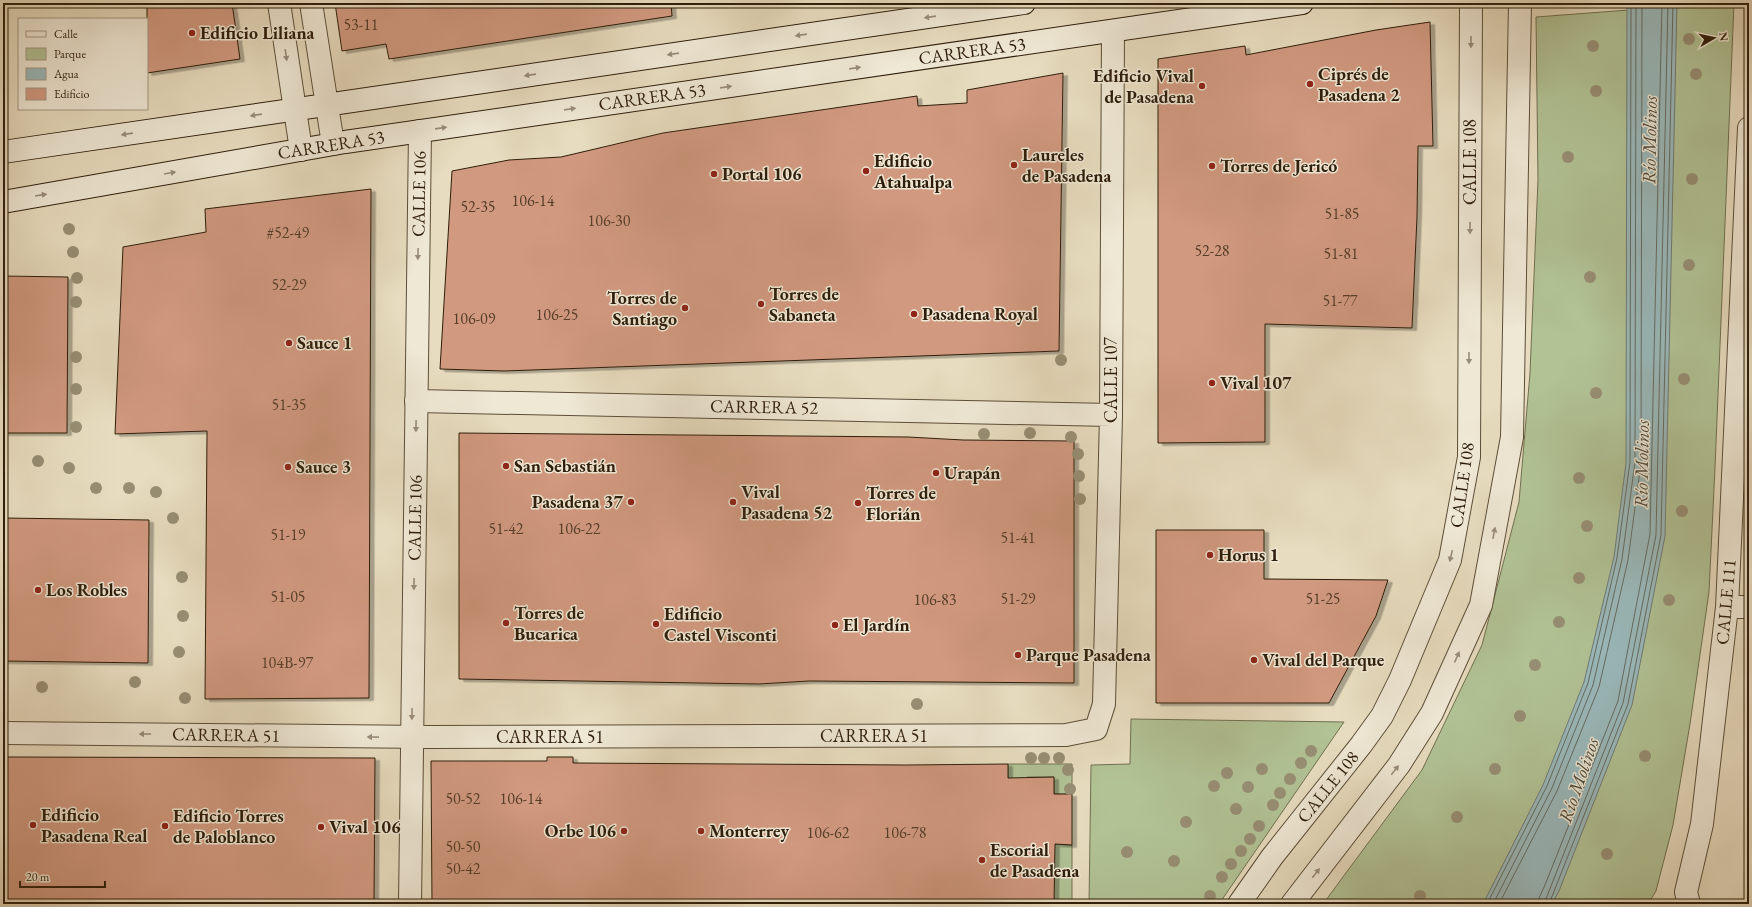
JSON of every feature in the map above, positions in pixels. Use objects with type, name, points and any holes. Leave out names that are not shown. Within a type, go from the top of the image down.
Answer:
[{"type":"street","points":[[279,3],[301,150]]},
{"type":"street","points":[[312,3],[333,144]]},
{"type":"street","points":[[3,152],[1024,3]]},
{"type":"street","name":"CARRERA 53","points":[[3,202],[333,144],[1302,3]]},
{"type":"street","name":"CALLE 108","points":[[1239,904],[1272,857],[1361,746],[1382,716],[1400,680],[1450,560],[1469,457],[1471,3]]},
{"type":"street","points":[[1292,904],[1400,765],[1432,713],[1481,605],[1512,437],[1520,3]]},
{"type":"street","name":"CALLE 107","points":[[1096,728],[1104,704],[1111,415],[1112,30]]},
{"type":"street","name":"CALLE 111","points":[[1685,900],[1702,824],[1727,607],[1749,128]]},
{"type":"street","name":"CALLE 106","points":[[410,904],[420,131]]},
{"type":"street","name":"CARRERA 52","points":[[416,401],[1111,415]]},
{"type":"street","points":[[1727,607],[1749,608]]},
{"type":"street","name":"CARRERA 51","points":[[3,733],[412,737],[1066,735],[1096,728]]},
{"type":"green space","points":[[1734,3],[1709,592],[1690,724],[1673,825],[1656,891],[1648,904],[1323,904],[1422,770],[1482,645],[1519,502],[1530,373],[1538,180],[1536,17]]},
{"type":"green space","points":[[1131,719],[1344,722],[1219,904],[1089,904],[1091,765],[1130,764]]},
{"type":"green space","points":[[1008,764],[1072,764],[1072,794],[1054,794],[1054,777],[1027,777],[1008,797]]},
{"type":"green space","points":[[1055,844],[1072,845],[1072,900],[1007,899]]},
{"type":"water","name":"Río Molinos","points":[[1627,3],[1677,3],[1665,536],[1632,705],[1559,891],[1552,904],[1483,904],[1543,785],[1584,682],[1614,557],[1626,463]]},
{"type":"building","name":"Edificio Liliana","points":[[147,3],[232,3],[240,59],[148,73]]},
{"type":"building","points":[[335,3],[671,3],[672,16],[389,59],[386,44],[342,51]]},
{"type":"building","points":[[1430,22],[1433,146],[1418,146],[1417,217],[1412,328],[1265,324],[1265,442],[1158,443],[1158,59],[1245,46],[1246,55],[1376,30]]},
{"type":"building","points":[[1063,73],[1059,351],[504,371],[440,369],[452,171],[509,160],[561,157],[663,133],[917,96],[918,106],[967,103],[967,90]]},
{"type":"building","points":[[371,189],[369,698],[205,699],[207,431],[115,434],[123,247],[206,232],[205,209]]},
{"type":"building","points":[[3,276],[68,277],[67,433],[3,433]]},
{"type":"building","points":[[459,433],[908,437],[963,440],[1074,441],[1074,683],[809,681],[759,684],[459,679]]},
{"type":"building","points":[[3,518],[149,520],[148,663],[3,661]]},
{"type":"building","points":[[1156,530],[1264,530],[1264,579],[1388,580],[1376,616],[1329,703],[1156,703]]},
{"type":"building","points":[[3,757],[375,758],[374,904],[3,904]]},
{"type":"building","points":[[547,757],[573,757],[573,763],[906,765],[1008,764],[1008,778],[1054,777],[1054,794],[1072,794],[1072,845],[1055,844],[1054,904],[432,904],[431,761],[547,761]]},
{"type":"place","name":"Edificio Liliana","points":[[192,33]]},
{"type":"place","name":"Ciprés de Pasadena 2","points":[[1310,84]]},
{"type":"place","name":"Edificio Vival de Pasadena","points":[[1202,86]]},
{"type":"place","name":"Laureles de Pasadena","points":[[1014,165]]},
{"type":"place","name":"Torres de Jericó","points":[[1212,166]]},
{"type":"place","name":"Edificio Atahualpa","points":[[866,171]]},
{"type":"place","name":"Portal 106","points":[[714,174]]},
{"type":"place","name":"Torres de Sabaneta","points":[[761,304]]},
{"type":"place","name":"Torres de Santiago","points":[[685,308]]},
{"type":"place","name":"Pasadena Royal","points":[[914,314]]},
{"type":"place","name":"Sauce 1","points":[[289,343]]},
{"type":"place","name":"Vival 107","points":[[1212,383]]},
{"type":"place","name":"San Sebastián","points":[[506,466]]},
{"type":"place","name":"Sauce 3","points":[[288,467]]},
{"type":"place","name":"Urapán","points":[[936,473]]},
{"type":"place","name":"Pasadena 37","points":[[631,502]]},
{"type":"place","name":"Vival Pasadena 52","points":[[733,502]]},
{"type":"place","name":"Torres de Florián","points":[[858,503]]},
{"type":"place","name":"Horus 1","points":[[1210,555]]},
{"type":"place","name":"Los Robles","points":[[38,590]]},
{"type":"place","name":"Torres de Bucarica","points":[[506,623]]},
{"type":"place","name":"Edificio Castel Visconti","points":[[656,624]]},
{"type":"place","name":"El Jardín","points":[[835,625]]},
{"type":"place","name":"Parque Pasadena","points":[[1018,655]]},
{"type":"place","name":"Vival del Parque","points":[[1254,660]]},
{"type":"place","name":"Edificio Pasadena Real","points":[[33,825]]},
{"type":"place","name":"Edificio Torres de Paloblanco","points":[[165,826]]},
{"type":"place","name":"Vival 106","points":[[321,827]]},
{"type":"place","name":"Orbe 106","points":[[624,831]]},
{"type":"place","name":"Monterrey","points":[[701,831]]},
{"type":"place","name":"Escorial de Pasadena","points":[[982,860]]}]
